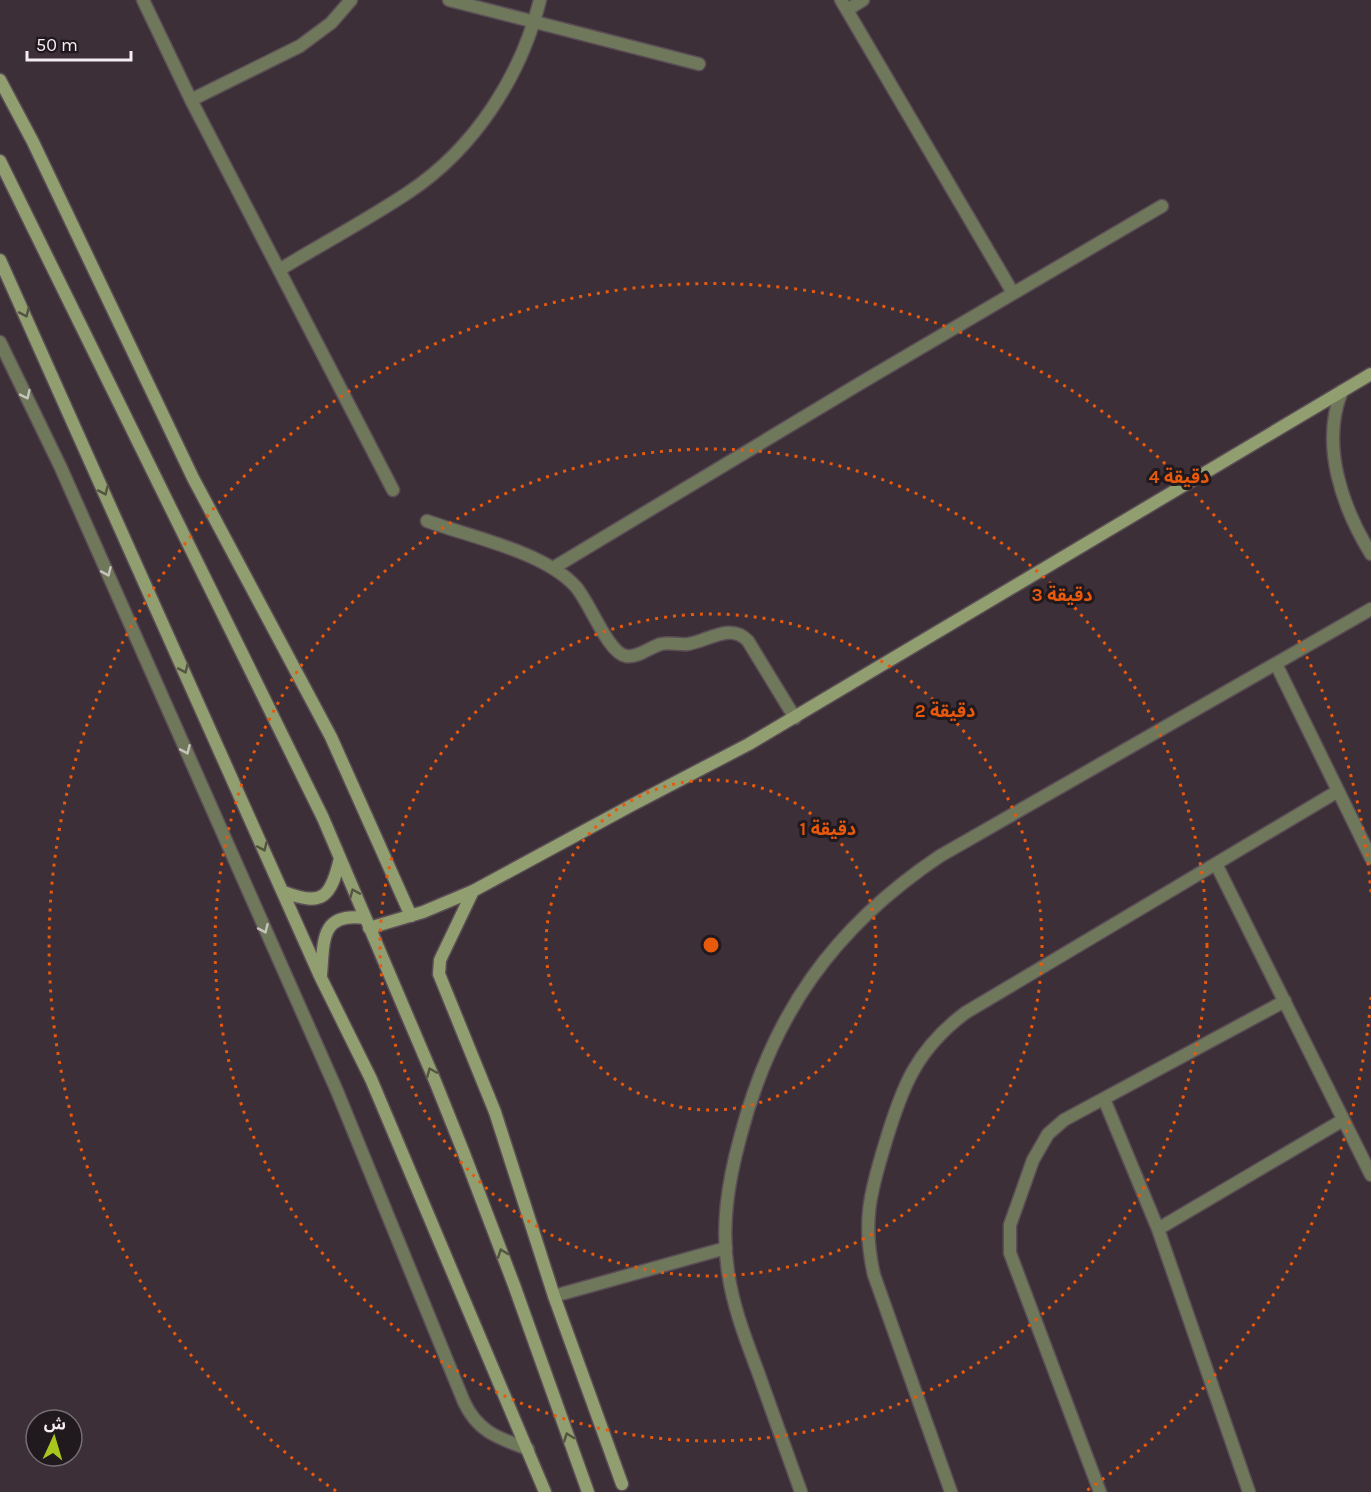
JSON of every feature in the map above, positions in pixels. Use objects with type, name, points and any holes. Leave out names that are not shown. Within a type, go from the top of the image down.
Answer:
[{"type":"main road","points":[[0,80],[33,142],[193,478],[331,737],[411,915]]},
{"type":"main road","points":[[0,161],[323,818],[435,1081],[487,1214],[588,1492]]},
{"type":"main road","points":[[0,260],[320,976],[371,1079],[528,1449],[544,1492]]},
{"type":"main road","points":[[320,976],[325,936],[329,926],[342,917],[367,923],[411,915],[448,903],[473,891],[795,718],[1371,374]]},
{"type":"main road","points":[[284,892],[304,900],[322,896],[334,882],[340,858]]},
{"type":"main road","points":[[473,891],[440,960],[439,974],[495,1112],[554,1296],[622,1484]]},
{"type":"street","points":[[143,0],[191,100],[393,490]]},
{"type":"street","points":[[191,100],[309,41],[332,23],[351,0]]},
{"type":"street","points":[[449,0],[699,64]]},
{"type":"street","points":[[279,270],[409,192],[450,158],[468,139],[500,96],[525,48],[540,0]]},
{"type":"street","points":[[862,0],[844,5],[1013,293]]},
{"type":"street","points":[[553,568],[1162,206]]},
{"type":"street","points":[[0,342],[61,468],[337,1091],[464,1402],[484,1430],[499,1439],[528,1449]]},
{"type":"street","points":[[1342,391],[1333,421],[1332,438],[1335,458],[1352,517],[1371,554]]},
{"type":"street","points":[[427,521],[533,557],[553,568],[576,587],[612,647],[625,656],[635,656],[659,645],[691,644],[727,632],[744,637],[795,718]]},
{"type":"street","points":[[801,1492],[738,1316],[728,1272],[725,1228],[729,1183],[744,1120],[766,1056],[779,1029],[805,987],[848,932],[892,891],[940,856],[1371,609]]},
{"type":"street","points":[[1276,664],[1371,858]]},
{"type":"street","points":[[951,1492],[874,1275],[868,1241],[868,1207],[871,1190],[902,1091],[928,1048],[965,1013],[1338,791]]},
{"type":"street","points":[[1216,864],[1371,1174]]},
{"type":"street","points":[[1100,1492],[1012,1261],[1008,1234],[1012,1215],[1042,1142],[1064,1120],[1285,1000]]},
{"type":"street","points":[[1104,1099],[1158,1229],[1249,1492]]},
{"type":"street","points":[[1158,1229],[1343,1120]]},
{"type":"street","points":[[554,1296],[726,1248]]}]
